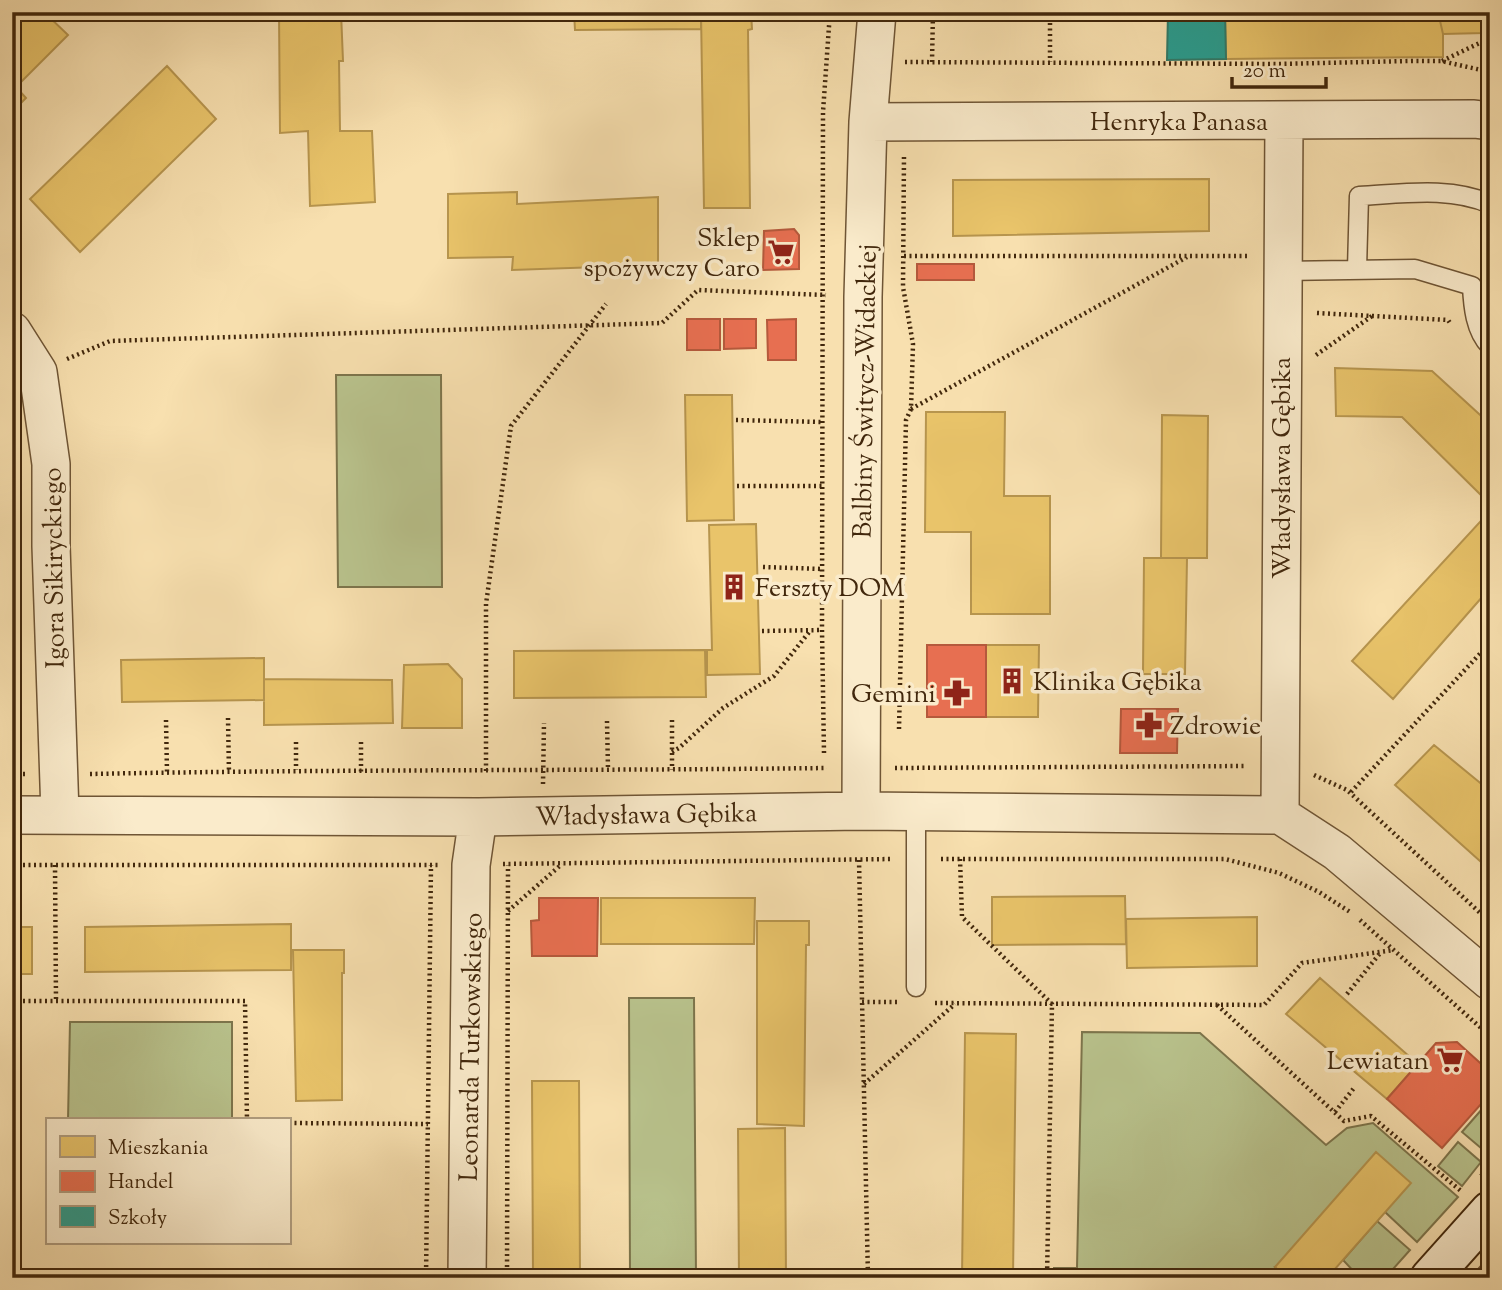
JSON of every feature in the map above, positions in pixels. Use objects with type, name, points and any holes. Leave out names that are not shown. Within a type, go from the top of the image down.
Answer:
[{"type":"street","name":"Balbiny Świtycz-Widackiej","points":[[861,811],[863,297],[868,122],[877,12]]},
{"type":"street","name":"Władysława Gębika","points":[[12,815],[478,817],[861,811],[1280,815],[1284,121]]},
{"type":"street","name":"Henryka Panasa","points":[[868,122],[1490,121]]},
{"type":"street","name":"Igora Sikiryckiego","points":[[12,331],[38,372],[51,464],[51,546],[60,814]]},
{"type":"street","points":[[1280,815],[1337,852],[1490,981]]},
{"type":"street","name":"Leonarda Turkowskiego","points":[[467,1278],[471,865],[478,817]]},
{"type":"street","points":[[1430,1278],[1478,1203]]},
{"type":"lane","points":[[1357,269],[1359,196],[1433,192],[1482,200],[1490,204]]},
{"type":"lane","points":[[1282,271],[1415,269],[1472,286],[1474,310],[1483,339],[1490,346]]},
{"type":"lane","points":[[916,812],[916,987]]},
{"type":"lane","points":[[1483,1278],[1490,1270]]},
{"type":"path","points":[[823,812],[823,112],[830,12]]},
{"type":"path","points":[[932,62],[933,12]]},
{"type":"path","points":[[1050,12],[1050,62]]},
{"type":"path","points":[[1441,61],[1490,38]]},
{"type":"path","points":[[896,62],[1278,64],[1441,61],[1490,72]]},
{"type":"path","points":[[898,740],[906,420],[911,409],[912,344],[903,287],[904,149]]},
{"type":"path","points":[[904,256],[1249,256],[1249,243]]},
{"type":"path","points":[[911,409],[1188,256]]},
{"type":"path","points":[[38,372],[110,341],[662,323],[698,290],[833,295]]},
{"type":"path","points":[[486,771],[486,604],[510,426],[606,304]]},
{"type":"path","points":[[1309,313],[1448,320],[1456,329]]},
{"type":"path","points":[[1310,359],[1372,316]]},
{"type":"path","points":[[736,420],[823,422]]},
{"type":"path","points":[[737,486],[823,486]]},
{"type":"path","points":[[763,567],[822,569]]},
{"type":"path","points":[[762,631],[822,630]]},
{"type":"path","points":[[672,752],[723,708],[774,676],[810,631]]},
{"type":"path","points":[[1350,792],[1490,643]]},
{"type":"path","points":[[228,718],[229,773]]},
{"type":"path","points":[[166,720],[167,772]]},
{"type":"path","points":[[672,720],[672,770]]},
{"type":"path","points":[[607,721],[608,769]]},
{"type":"path","points":[[542,785],[544,723]]},
{"type":"path","points":[[296,742],[296,770]]},
{"type":"path","points":[[361,742],[361,772]]},
{"type":"path","points":[[898,754],[898,768]]},
{"type":"path","points":[[81,774],[296,770],[543,772],[861,767],[1025,769]]},
{"type":"path","points":[[498,864],[916,859],[1225,859],[1279,873],[1319,892],[1348,910],[1490,1036]]},
{"type":"path","points":[[960,859],[962,917],[1052,1003],[1047,1278]]},
{"type":"path","points":[[859,860],[868,1278]]},
{"type":"path","points":[[508,911],[563,863]]},
{"type":"path","points":[[508,864],[508,1278]]},
{"type":"path","points":[[12,865],[444,865]]},
{"type":"path","points":[[55,865],[56,1001]]},
{"type":"path","points":[[426,1278],[431,865]]},
{"type":"path","points":[[929,1003],[1264,1005],[1302,963],[1394,950]]},
{"type":"path","points":[[1347,994],[1382,952]]},
{"type":"path","points":[[12,1001],[245,1001],[247,1118]]},
{"type":"path","points":[[862,1002],[902,1003]]},
{"type":"path","points":[[863,1084],[956,1003]]},
{"type":"path","points":[[1216,1004],[1344,1121],[1371,1116],[1478,1203]]},
{"type":"path","points":[[1335,1112],[1354,1088]]},
{"type":"path","points":[[290,1123],[428,1124]]},
{"type":"green space","points":[[336,375],[441,375],[442,587],[338,587]]},
{"type":"green space","points":[[629,998],[694,998],[696,1278],[630,1278]]},
{"type":"green space","points":[[70,1022],[232,1022],[232,1118],[68,1118]]},
{"type":"green space","points":[[1082,1032],[1200,1033],[1326,1145],[1347,1128],[1373,1123],[1458,1197],[1417,1242],[1385,1212],[1275,1267],[1286,1278],[1054,1278],[1054,1268],[1077,1268]]},
{"type":"green space","points":[[1490,1100],[1490,1151],[1488,1154],[1462,1132]]},
{"type":"green space","points":[[1458,1142],[1481,1162],[1462,1186],[1438,1166]]},
{"type":"green space","points":[[1377,1221],[1410,1250],[1385,1278],[1360,1278],[1343,1260]]},
{"type":"building: Mieszkania","points":[[12,12],[44,12],[68,35],[16,87],[26,98],[12,112]]},
{"type":"building: Mieszkania","points":[[279,12],[341,12],[343,61],[339,61],[340,131],[372,131],[375,202],[310,206],[308,131],[280,133]]},
{"type":"building: Mieszkania","points":[[574,12],[701,12],[701,29],[575,30]]},
{"type":"building: Mieszkania","points":[[701,12],[751,12],[752,29],[748,30],[750,208],[704,208]]},
{"type":"building: Mieszkania","points":[[972,12],[1019,12],[1019,19],[972,20]]},
{"type":"building: Mieszkania","points":[[1225,12],[1438,12],[1443,34],[1443,57],[1226,59]]},
{"type":"building: Mieszkania","points":[[1438,12],[1484,12],[1484,33],[1443,34]]},
{"type":"building: Mieszkania","points":[[167,66],[216,119],[80,252],[30,199]]},
{"type":"building: Mieszkania","points":[[1209,179],[1209,231],[953,236],[953,180]]},
{"type":"building: Mieszkania","points":[[517,192],[517,204],[658,197],[658,265],[512,270],[513,257],[448,258],[448,194]]},
{"type":"building: Mieszkania","points":[[1335,368],[1432,371],[1490,424],[1490,504],[1402,417],[1336,416]]},
{"type":"building: Mieszkania","points":[[685,395],[732,395],[734,520],[687,521]]},
{"type":"building: Mieszkania","points":[[926,412],[1005,412],[1004,496],[1050,496],[1050,614],[971,614],[971,532],[925,532]]},
{"type":"building: Mieszkania","points":[[1162,415],[1208,416],[1207,558],[1161,558]]},
{"type":"building: Mieszkania","points":[[1490,511],[1490,588],[1393,699],[1352,661]]},
{"type":"building: Mieszkania","name":"Ferszty DOM","points":[[756,524],[760,674],[707,675],[707,650],[712,650],[709,525]]},
{"type":"building: Mieszkania","points":[[1144,558],[1187,558],[1185,674],[1143,674]]},
{"type":"building: Mieszkania","name":"Klinika Gębika","points":[[986,645],[1039,645],[1038,717],[986,717]]},
{"type":"building: Mieszkania","points":[[705,650],[706,697],[514,698],[514,651]]},
{"type":"building: Mieszkania","points":[[264,658],[264,700],[122,702],[121,660]]},
{"type":"building: Mieszkania","points":[[448,664],[462,679],[462,728],[402,728],[404,665]]},
{"type":"building: Mieszkania","points":[[264,679],[392,680],[393,723],[264,725]]},
{"type":"building: Mieszkania","points":[[1434,745],[1490,791],[1490,870],[1395,785]]},
{"type":"building: Mieszkania","points":[[1125,896],[1126,944],[992,945],[992,897]]},
{"type":"building: Mieszkania","points":[[601,898],[755,898],[754,944],[601,944]]},
{"type":"building: Mieszkania","points":[[1257,917],[1257,966],[1127,968],[1126,919]]},
{"type":"building: Mieszkania","points":[[757,921],[809,921],[809,945],[806,945],[804,1126],[757,1124]]},
{"type":"building: Mieszkania","points":[[291,924],[291,970],[85,972],[85,927]]},
{"type":"building: Mieszkania","points":[[12,927],[32,927],[32,974],[12,974]]},
{"type":"building: Mieszkania","points":[[293,950],[344,950],[342,1100],[296,1101]]},
{"type":"building: Mieszkania","points":[[1320,978],[1418,1064],[1387,1099],[1286,1014]]},
{"type":"building: Mieszkania","points":[[965,1033],[1016,1034],[1013,1278],[962,1278]]},
{"type":"building: Mieszkania","points":[[532,1081],[579,1081],[580,1278],[533,1278]]},
{"type":"building: Mieszkania","points":[[785,1128],[786,1278],[739,1278],[738,1129]]},
{"type":"building: Mieszkania","points":[[1376,1152],[1411,1183],[1327,1278],[1286,1278],[1275,1267]]},
{"type":"building: Handel","name":"Sklep spożywczy Caro","points":[[794,229],[799,235],[799,269],[763,270],[764,231]]},
{"type":"building: Handel","points":[[917,264],[974,264],[974,280],[917,280]]},
{"type":"building: Handel","points":[[687,319],[720,319],[720,350],[687,350]]},
{"type":"building: Handel","points":[[724,319],[756,319],[756,348],[724,349]]},
{"type":"building: Handel","points":[[796,319],[796,360],[768,360],[767,320]]},
{"type":"building: Handel","points":[[927,645],[986,645],[986,717],[927,717]]},
{"type":"building: Handel","points":[[1121,709],[1178,709],[1177,753],[1120,753]]},
{"type":"building: Handel","points":[[539,898],[598,898],[597,956],[532,956],[531,921],[539,920]]},
{"type":"building: Handel","points":[[1457,1042],[1489,1071],[1490,1094],[1442,1148],[1387,1099],[1436,1043]]},
{"type":"building: Szkoły","points":[[1168,12],[1225,12],[1226,59],[1167,60]]},
{"type":"tram line","points":[[1473,1278],[1490,1259]]},
{"type":"place","name":"Sklep spożywczy Caro","points":[[781,252]]},
{"type":"place","name":"Ferszty DOM","points":[[734,587]]},
{"type":"place","name":"Klinika Gębika","points":[[1012,681]]},
{"type":"place","name":"Gemini","points":[[957,693]]},
{"type":"place","name":"Zdrowie","points":[[1149,725]]},
{"type":"place","name":"Lewiatan","points":[[1450,1060]]}]
